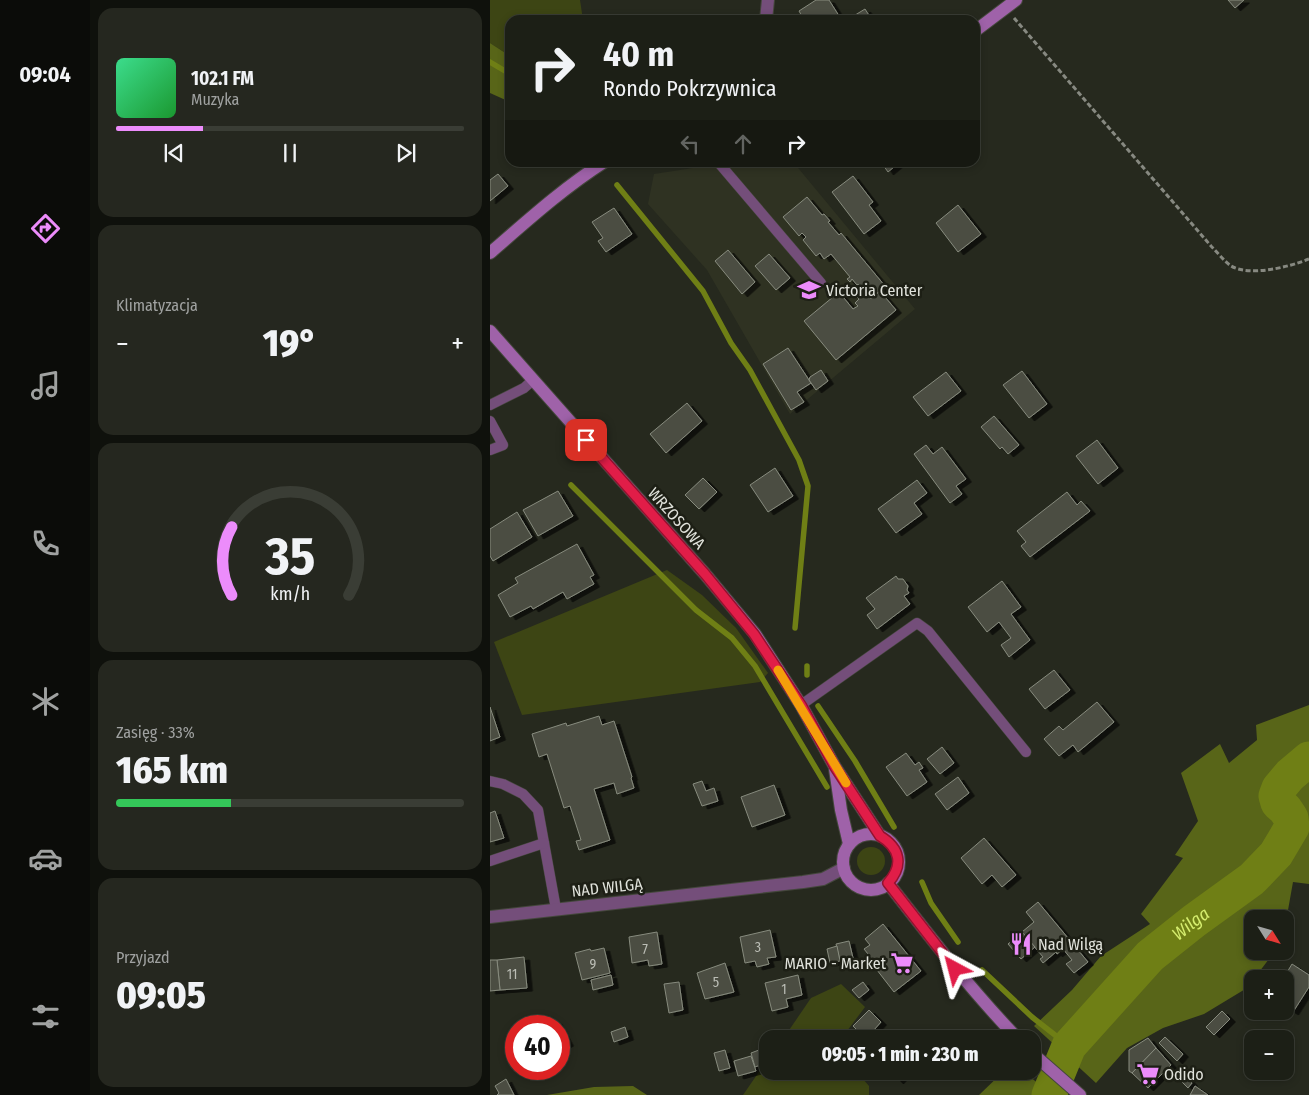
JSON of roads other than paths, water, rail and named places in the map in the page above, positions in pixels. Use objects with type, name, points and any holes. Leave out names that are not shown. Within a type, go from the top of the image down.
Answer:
[{"type":"street","points":[[766,15],[768,0]]},
{"type":"street","points":[[980,27],[1011,4]]},
{"type":"street","points":[[490,253],[548,202],[596,167]]},
{"type":"street","name":"WRZOSOWA","points":[[490,331],[705,574],[754,634],[801,705],[835,767],[880,836]]},
{"type":"street","name":"WRZOSOWA","points":[[835,767],[841,810],[849,844]]},
{"type":"street","points":[[864,835],[880,836],[895,848],[898,857],[898,867],[895,876],[888,883],[874,890],[866,890],[846,876],[843,860],[845,852],[849,844],[864,835]]},
{"type":"street","name":"NAD WILGĄ","points":[[490,917],[823,879],[844,868]]},
{"type":"street","points":[[888,883],[955,969],[1009,1030]]},
{"type":"street","points":[[1041,1061],[1080,1095]]},
{"type":"lane","points":[[722,167],[821,283]]},
{"type":"lane","points":[[490,405],[524,388],[533,380]]},
{"type":"lane","points":[[490,421],[503,445],[490,450]]},
{"type":"lane","points":[[801,705],[916,622],[928,631],[1026,752]]},
{"type":"lane","points":[[490,782],[503,784],[523,794],[538,810],[556,909]]},
{"type":"lane","points":[[490,861],[544,843]]},
{"type":"waterway","points":[[490,62],[505,71]]},
{"type":"waterway","points":[[617,185],[703,291],[731,343],[750,370],[799,460],[808,486],[795,628]]},
{"type":"waterway","points":[[571,485],[696,610],[732,638],[755,666],[827,787]]},
{"type":"waterway","points":[[807,666],[807,675]]},
{"type":"waterway","points":[[818,706],[855,761],[894,827]]},
{"type":"waterway","name":"Wilga","points":[[1049,1095],[1069,1046],[1150,956],[1252,879],[1276,854],[1292,827],[1291,818],[1278,803],[1276,796],[1279,788],[1290,775],[1309,759]]},
{"type":"waterway","points":[[922,882],[931,903],[958,942]]},
{"type":"waterway","points":[[982,970],[1032,1017],[1069,1046]]},
{"type":"place","name":"Victoria Center","points":[[809,290]]},
{"type":"place","name":"Nad Wilgą","points":[[1021,944]]},
{"type":"place","name":"MARIO - Market","points":[[902,963]]},
{"type":"place","name":"Odido","points":[[1148,1074]]}]
